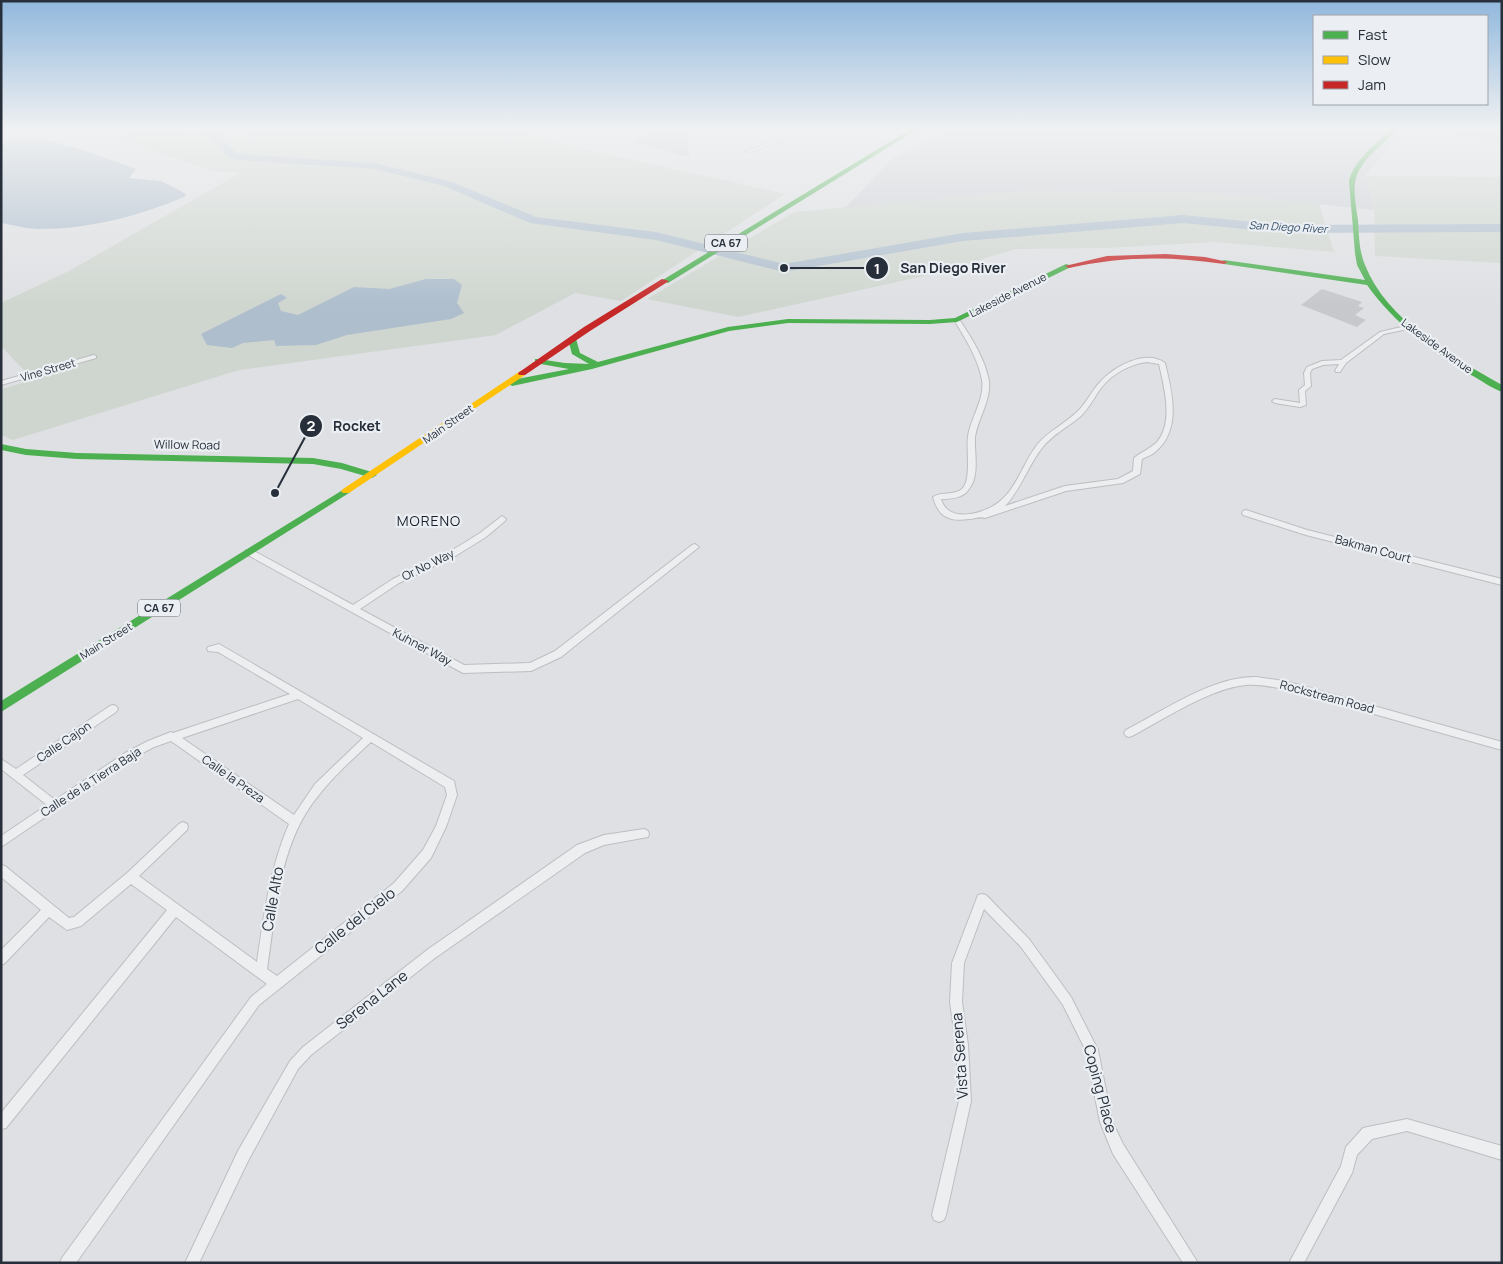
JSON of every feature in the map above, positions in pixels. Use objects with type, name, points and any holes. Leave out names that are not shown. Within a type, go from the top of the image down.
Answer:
[{"type":"main road","name":"Main Street","points":[[1,707],[372,475],[572,339],[818,188]]},
{"type":"main road","points":[[1353,188],[1362,267],[1371,282]]},
{"type":"main road","name":"Lakeside Avenue","points":[[538,361],[565,366],[593,366],[687,339],[764,323],[814,320],[930,322],[957,320],[1060,269],[1096,259],[1191,256],[1299,274],[1371,282],[1396,316],[1466,368],[1502,389]]},
{"type":"main road","points":[[572,339],[573,350],[576,354],[593,366]]},
{"type":"main road","points":[[502,387],[526,379],[593,366]]},
{"type":"main road","name":"Willow Road","points":[[1,447],[26,452],[77,456],[313,461],[342,466],[372,475]]},
{"type":"street","points":[[957,320],[969,339],[985,380],[985,395],[972,435],[971,480],[965,490],[951,496],[937,497],[938,505],[942,512],[958,517],[985,515],[1065,489],[1120,481],[1137,472],[1138,458],[1156,448],[1172,419],[1162,363],[1154,359],[1143,358],[1104,382],[1081,412],[1067,426],[1046,440],[1032,457],[1018,485],[1002,503],[985,515]]},
{"type":"street","points":[[1338,371],[1343,362],[1382,333],[1410,327]]},
{"type":"street","name":"Vine Street","points":[[1,383],[94,357]]},
{"type":"street","points":[[1276,400],[1300,405],[1304,404],[1306,402],[1302,390],[1308,386],[1307,373],[1309,368],[1322,363],[1343,362]]},
{"type":"street","name":"Bakman Court","points":[[1246,513],[1306,532],[1502,582]]},
{"type":"street","name":"Or No Way","points":[[353,609],[396,580],[454,553],[483,535],[502,519]]},
{"type":"street","name":"Kuhner Way","points":[[249,552],[463,669],[531,667],[558,654],[695,547]]},
{"type":"street","name":"Calle del Cielo","points":[[67,1263],[255,1001],[398,887],[427,854],[442,827],[452,795],[450,784],[219,648],[211,649]]},
{"type":"street","name":"Rockstream Road","points":[[1129,733],[1221,687],[1240,682],[1263,681],[1295,688],[1502,746]]},
{"type":"street","name":"Calle de la Tierra Baja","points":[[1,842],[128,756],[171,736],[299,695]]},
{"type":"street","name":"Calle Cajon","points":[[16,775],[113,709]]},
{"type":"street","name":"Calle la Preza","points":[[171,736],[295,822]]},
{"type":"street","name":"Calle Alto","points":[[261,972],[278,866],[295,822],[326,779],[370,737]]},
{"type":"street","points":[[1,763],[54,805]]},
{"type":"street","points":[[1,870],[67,924],[77,922],[130,877],[182,827]]},
{"type":"street","name":"Serena Lane","points":[[192,1263],[243,1156],[294,1066],[307,1051],[431,954],[581,849],[592,843],[614,836],[644,834]]},
{"type":"street","points":[[130,877],[276,983]]},
{"type":"street","name":"Vista Serena","points":[[939,1215],[965,1101],[962,1045],[956,1002],[958,963],[982,899]]},
{"type":"street","name":"Coping Place","points":[[982,899],[1025,943],[1067,1001],[1092,1050],[1106,1122],[1118,1149],[1191,1263]]},
{"type":"street","points":[[1,1123],[175,909]]},
{"type":"street","points":[[1,959],[48,910]]},
{"type":"street","points":[[1296,1263],[1347,1168],[1351,1152],[1368,1133],[1406,1125],[1502,1153]]},
{"type":"shaded area","points":[[214,188],[758,188],[785,194],[621,301],[575,293],[496,335],[239,370],[13,440],[1,435],[1,389],[33,380],[1,346],[1,303],[69,271]]},
{"type":"shaded area","points":[[864,188],[1368,188],[1374,210],[1209,193],[1027,191],[844,209]]},
{"type":"shaded area","points":[[1368,188],[1502,188],[1502,263],[1375,256],[1374,210]]},
{"type":"shaded area","points":[[1027,191],[1209,193],[1319,204],[1334,252],[1215,242],[1104,248],[1016,249],[933,274],[738,317],[647,299],[794,212]]},
{"type":"water","points":[[1,188],[174,188],[186,196],[151,210],[77,227],[34,229],[1,223]]},
{"type":"water","points":[[426,279],[454,279],[462,285],[457,303],[464,313],[451,319],[347,335],[316,345],[276,346],[274,340],[243,343],[232,348],[207,345],[201,334],[281,294],[287,298],[278,303],[281,311],[298,315],[354,287],[389,289]]},
{"type":"building","points":[[1322,289],[1362,302],[1358,306],[1364,308],[1355,315],[1366,320],[1357,327],[1301,305]]},
{"type":"waterway","name":"San Diego River","points":[[458,188],[534,220],[656,236],[784,268],[963,237],[1183,219],[1284,229],[1502,228]]},
{"type":"traffic: fast","points":[[665,281],[818,188]]},
{"type":"traffic: fast","points":[[1352,188],[1359,259],[1371,285],[1384,303],[1421,337],[1463,366],[1502,389]]},
{"type":"traffic: fast","points":[[1224,262],[1371,283]]},
{"type":"traffic: fast","points":[[538,361],[565,366],[589,367],[728,329],[788,321],[930,322],[957,320],[1069,266]]},
{"type":"traffic: fast","points":[[572,339],[576,354],[597,365]]},
{"type":"traffic: fast","points":[[512,383],[589,367]]},
{"type":"traffic: fast","points":[[1,447],[26,452],[77,456],[313,461],[342,466],[372,475]]},
{"type":"traffic: fast","points":[[1,707],[346,491]]},
{"type":"traffic: slow","points":[[346,491],[522,373]]},
{"type":"traffic: jam","points":[[1069,266],[1107,259],[1146,256],[1185,257],[1224,262]]},
{"type":"traffic: jam","points":[[522,373],[587,329],[665,281]]},
{"type":"place","name":"San Diego River","points":[[784,268]]},
{"type":"place","name":"Rocket","points":[[275,493]]},
{"type":"district","name":"MORENO","points":[[429,521]]}]
